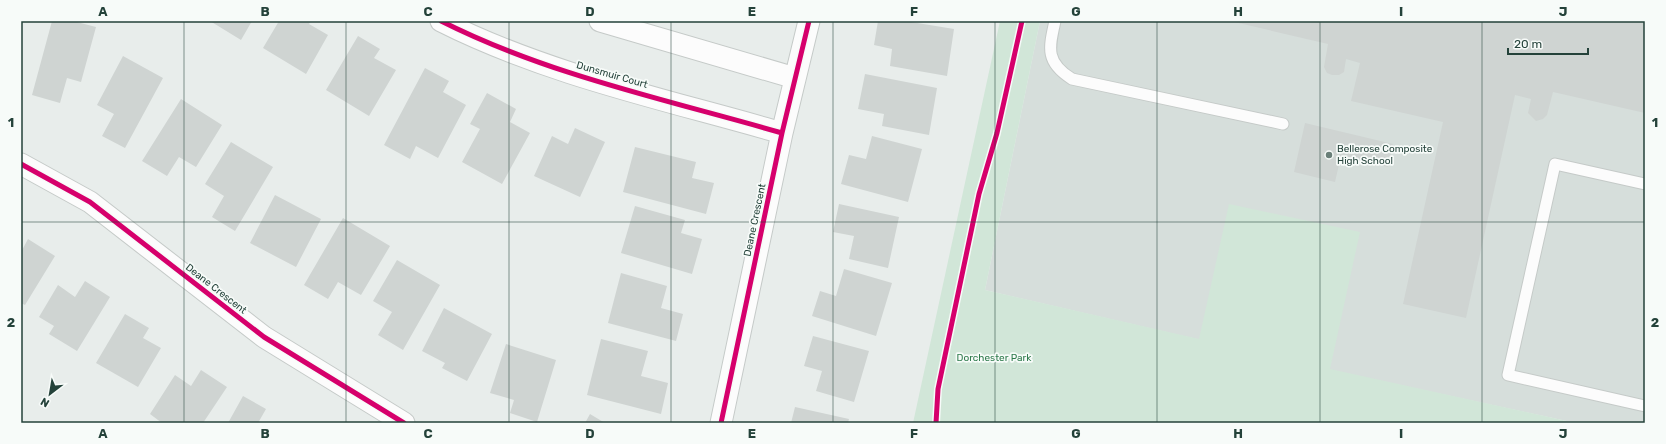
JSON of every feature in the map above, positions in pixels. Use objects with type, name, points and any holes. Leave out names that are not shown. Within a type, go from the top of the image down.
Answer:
[{"type":"street","name":"Dunsmuir Court","points":[[441,21],[490,44],[584,77],[782,133]]},
{"type":"street","points":[[600,21],[795,78]]},
{"type":"street","name":"Deane Crescent","points":[[721,423],[782,133],[809,21]]},
{"type":"street","name":"Deane Crescent","points":[[21,164],[90,202],[264,337],[404,423]]},
{"type":"lane","points":[[1055,21],[1049,47],[1052,60],[1060,72],[1072,78],[1283,124]]},
{"type":"lane","points":[[1645,184],[1555,164],[1508,375],[1645,406]]},
{"type":"shaded area","name":"Bellerose Composite High School","points":[[1040,21],[1645,21],[1645,423],[1576,423],[1335,371],[985,290]]},
{"type":"green space","name":"Dorchester Park","points":[[1000,21],[1040,21],[985,290],[1199,339],[1229,204],[1360,232],[1330,369],[1576,423],[913,423]]},
{"type":"building","points":[[52,21],[73,21],[96,27],[81,82],[67,78],[60,103],[32,95]]},
{"type":"building","points":[[210,21],[252,21],[241,40]]},
{"type":"building","points":[[279,21],[311,21],[309,24],[328,35],[306,74],[263,48]]},
{"type":"building","points":[[878,21],[905,21],[954,29],[947,76],[890,66],[892,49],[874,45]]},
{"type":"building","points":[[1230,21],[1645,21],[1645,113],[1553,92],[1547,115],[1543,119],[1536,121],[1528,113],[1531,99],[1515,95],[1466,318],[1403,304],[1443,122],[1351,101],[1360,63],[1346,59],[1344,72],[1339,75],[1327,73],[1324,67],[1328,44]]},
{"type":"building","points":[[358,36],[380,49],[374,58],[396,70],[369,116],[326,90]]},
{"type":"building","points":[[123,56],[163,78],[125,148],[102,136],[114,114],[97,105]]},
{"type":"building","points":[[425,68],[449,81],[443,92],[466,105],[438,158],[416,146],[410,159],[384,145]]},
{"type":"building","points":[[865,74],[937,88],[929,135],[882,126],[884,114],[858,109]]},
{"type":"building","points":[[487,93],[516,109],[510,122],[530,133],[502,184],[462,162],[480,129],[470,124]]},
{"type":"building","points":[[181,99],[222,125],[196,167],[179,157],[167,176],[142,161]]},
{"type":"building","points":[[1305,123],[1393,144],[1388,167],[1341,156],[1335,182],[1294,172]]},
{"type":"building","points":[[575,128],[605,142],[580,197],[534,176],[552,136],[568,144]]},
{"type":"building","points":[[872,136],[922,149],[908,202],[841,184],[849,155],[866,159]]},
{"type":"building","points":[[231,142],[273,167],[235,231],[212,217],[224,196],[205,184]]},
{"type":"building","points":[[635,147],[696,162],[692,178],[714,183],[706,214],[623,192]]},
{"type":"building","points":[[275,195],[321,219],[296,267],[250,243]]},
{"type":"building","points":[[839,204],[899,217],[888,268],[849,259],[854,236],[833,232]]},
{"type":"building","points":[[635,206],[685,220],[681,233],[702,239],[692,274],[621,253]]},
{"type":"building","points":[[343,218],[390,246],[361,295],[338,282],[328,299],[304,285]]},
{"type":"building","points":[[28,239],[55,256],[25,305],[21,303],[21,252]]},
{"type":"building","points":[[397,260],[440,285],[403,350],[378,335],[392,312],[373,301]]},
{"type":"building","points":[[844,269],[892,283],[876,336],[812,316],[820,291],[836,296]]},
{"type":"building","points":[[621,273],[667,286],[661,308],[683,314],[676,341],[608,323]]},
{"type":"building","points":[[85,281],[110,297],[77,351],[49,334],[54,326],[39,317],[58,285],[75,297]]},
{"type":"building","points":[[444,308],[492,334],[467,381],[442,368],[445,363],[422,351]]},
{"type":"building","points":[[125,314],[149,328],[143,338],[161,348],[138,387],[96,363]]},
{"type":"building","points":[[813,336],[869,351],[854,402],[816,391],[822,371],[804,366]]},
{"type":"building","points":[[601,339],[648,351],[641,376],[668,383],[661,414],[587,395]]},
{"type":"building","points":[[506,344],[556,360],[537,422],[510,413],[514,400],[490,393]]},
{"type":"building","points":[[201,370],[227,387],[203,423],[162,423],[150,414],[175,375],[191,386]]},
{"type":"building","points":[[243,396],[266,409],[258,423],[228,423]]},
{"type":"building","points":[[795,407],[849,419],[848,423],[791,423]]},
{"type":"building","points":[[590,414],[605,423],[585,423]]},
{"type":"cycle path","points":[[441,21],[523,57],[609,85],[782,133]]},
{"type":"cycle path","points":[[721,423],[782,133],[809,21]]},
{"type":"cycle path","points":[[936,423],[938,389],[979,194],[997,133],[1022,21]]},
{"type":"cycle path","points":[[21,164],[90,202],[264,337],[404,423]]},
{"type":"place","name":"Bellerose Composite High School","points":[[1329,155]]}]
